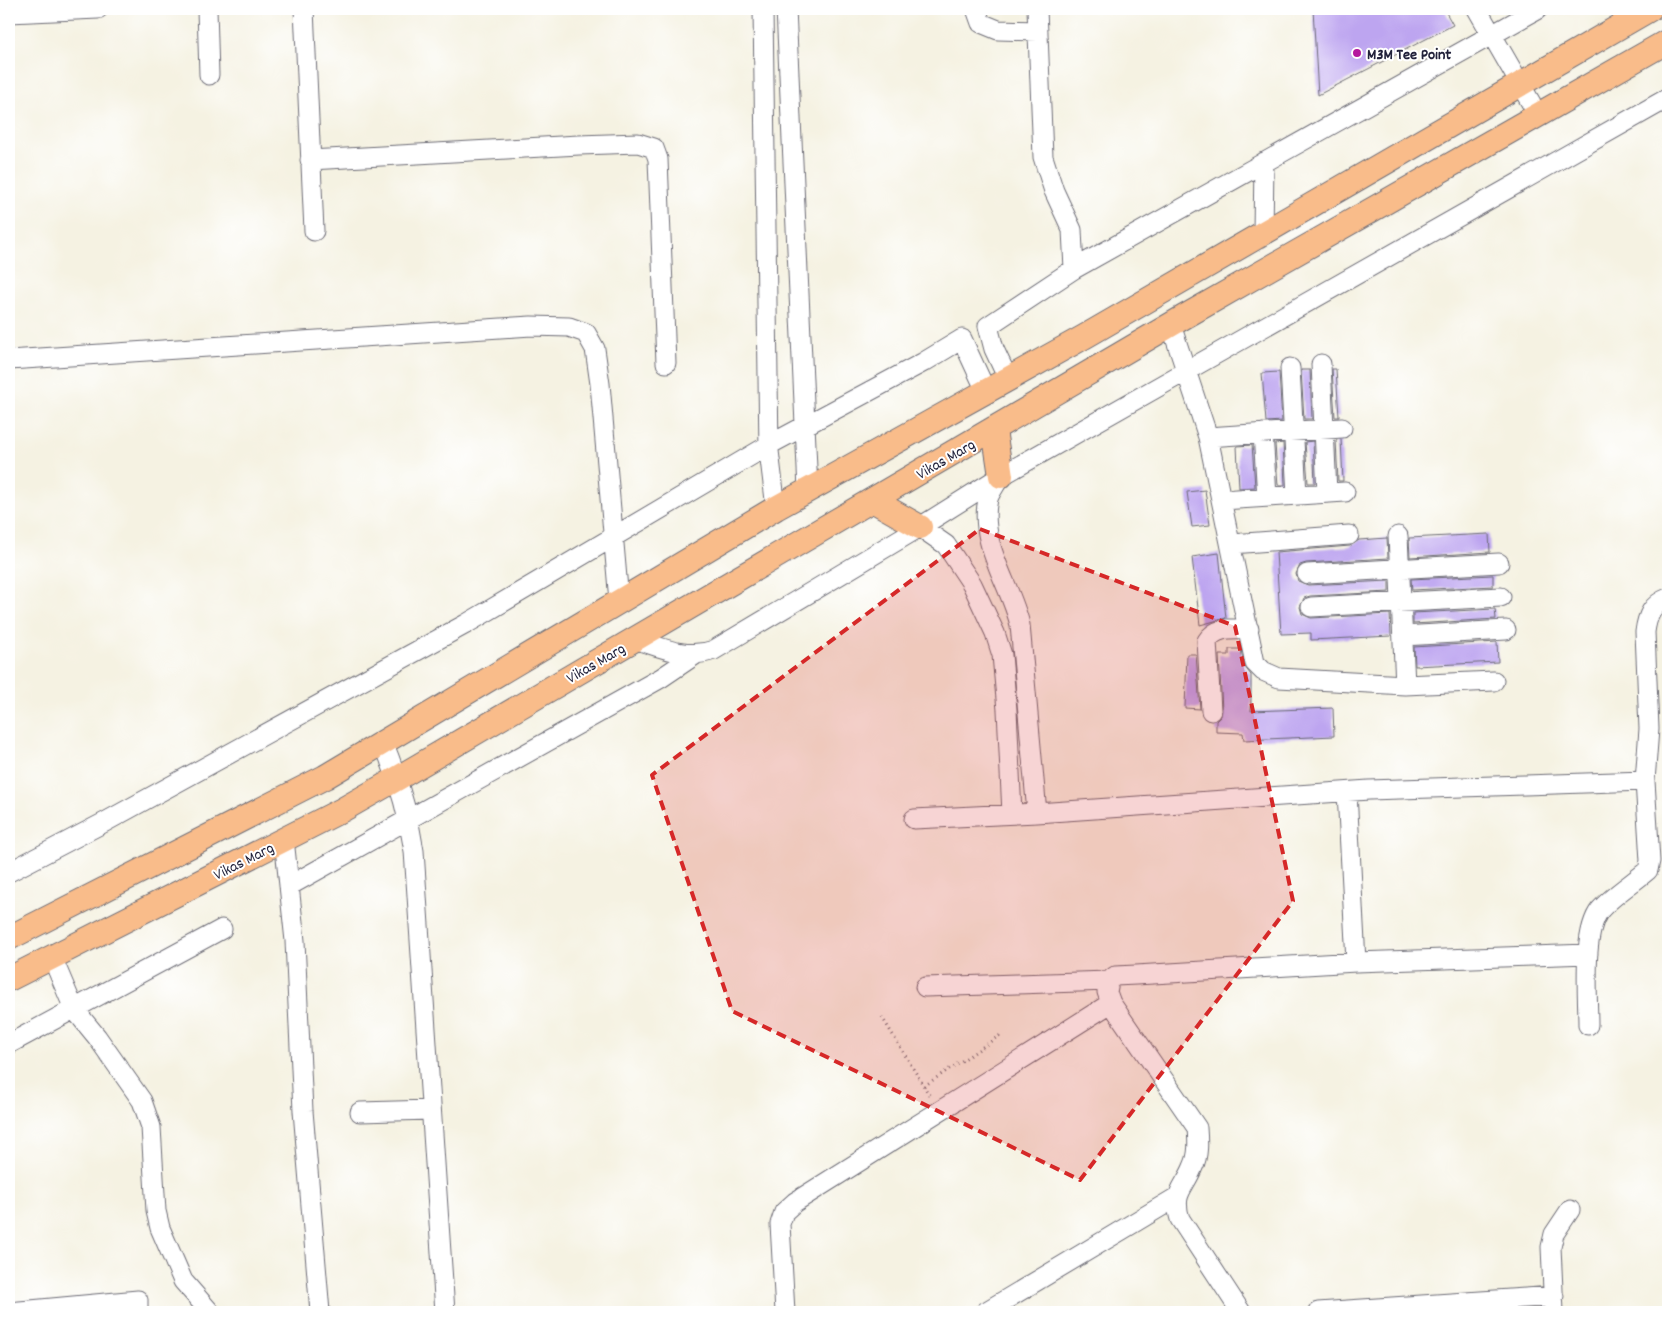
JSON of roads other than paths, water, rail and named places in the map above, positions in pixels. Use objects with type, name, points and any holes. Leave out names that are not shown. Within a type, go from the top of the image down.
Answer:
[{"type":"main road","points":[[9,938],[325,777],[776,508],[1008,379],[1650,9]]},
{"type":"main road","name":"Vikas Marg","points":[[9,979],[284,840],[398,778],[874,501],[1171,325],[1668,41]]},
{"type":"main road","points":[[994,430],[1001,476]]},
{"type":"main road","points":[[874,501],[920,527]]},
{"type":"street","points":[[9,13],[98,9]]},
{"type":"street","points":[[207,9],[209,74]]},
{"type":"street","points":[[304,9],[314,231]]},
{"type":"street","points":[[763,9],[769,445],[776,508]]},
{"type":"street","points":[[786,9],[808,490]]},
{"type":"street","points":[[976,9],[982,23],[998,30],[1038,31]]},
{"type":"street","points":[[1037,9],[1043,157],[1054,191],[1072,230],[1074,269]]},
{"type":"street","points":[[1476,9],[1538,115]]},
{"type":"street","points":[[9,872],[105,822],[466,624],[769,445],[988,326],[1074,269],[1538,9]]},
{"type":"street","points":[[634,639],[678,653],[701,655],[714,650],[920,527],[1001,476],[1668,98]]},
{"type":"street","points":[[310,160],[579,145],[638,143],[654,148],[658,159],[666,363]]},
{"type":"street","points":[[1263,232],[1264,162]]},
{"type":"street","points":[[1171,325],[1208,437],[1232,544],[1255,663],[1262,671],[1279,678],[1405,685],[1494,681]]},
{"type":"street","points":[[9,360],[531,326],[569,327],[586,333],[595,349],[600,384],[612,538],[620,601]]},
{"type":"street","points":[[988,326],[994,349],[1008,379]]},
{"type":"street","points":[[962,339],[986,391]]},
{"type":"street","points":[[1222,500],[1336,493],[1333,428],[1321,364]]},
{"type":"street","points":[[1290,368],[1297,495]]},
{"type":"street","points":[[1208,437],[1333,428]]},
{"type":"street","points":[[1263,433],[1267,497]]},
{"type":"street","points":[[1001,476],[988,497],[987,515],[992,546],[1015,603],[1020,625],[1037,813]]},
{"type":"street","points":[[920,527],[946,545],[972,584],[995,634],[1002,655],[1007,710],[1012,814]]},
{"type":"street","points":[[1232,544],[1349,535]]},
{"type":"street","points":[[1398,536],[1405,685]]},
{"type":"street","points":[[1307,574],[1499,563]]},
{"type":"street","points":[[980,601],[1007,586]]},
{"type":"street","points":[[1311,607],[1501,598]]},
{"type":"street","points":[[1588,1025],[1588,954],[1590,936],[1599,911],[1648,870],[1650,849],[1645,781],[1648,729],[1646,682],[1647,618],[1661,601],[1668,598]]},
{"type":"street","points":[[1211,710],[1207,641],[1211,634],[1222,630],[1249,629]]},
{"type":"street","points":[[1403,636],[1506,630]]},
{"type":"street","points":[[289,886],[661,678],[695,655]]},
{"type":"street","points":[[383,742],[398,778],[410,820],[414,851],[445,1312]]},
{"type":"street","points":[[914,819],[1037,813],[1347,792],[1645,781]]},
{"type":"street","points":[[1347,792],[1356,962]]},
{"type":"street","points":[[284,840],[294,941],[303,1112],[320,1312]]},
{"type":"street","points":[[9,1044],[222,929]]},
{"type":"street","points":[[925,987],[1109,981],[1116,976],[1356,962],[1588,954]]},
{"type":"street","points":[[52,957],[74,1009],[97,1037],[142,1101],[151,1127],[156,1210],[160,1228],[183,1281],[210,1312]]},
{"type":"street","points":[[984,1312],[1177,1197],[1194,1166],[1198,1147],[1197,1128],[1111,1003],[1107,992],[1109,981]]},
{"type":"street","points":[[785,1312],[780,1224],[784,1212],[795,1202],[1111,1003]]},
{"type":"street","points":[[360,1112],[431,1110]]},
{"type":"street","points":[[1177,1197],[1180,1219],[1241,1312]]},
{"type":"street","points":[[1318,1312],[1554,1304],[1551,1247],[1554,1234],[1570,1210]]},
{"type":"street","points":[[9,1312],[138,1300],[138,1312]]},
{"type":"place","name":"M3M Tee Point","points":[[1357,53]]}]
